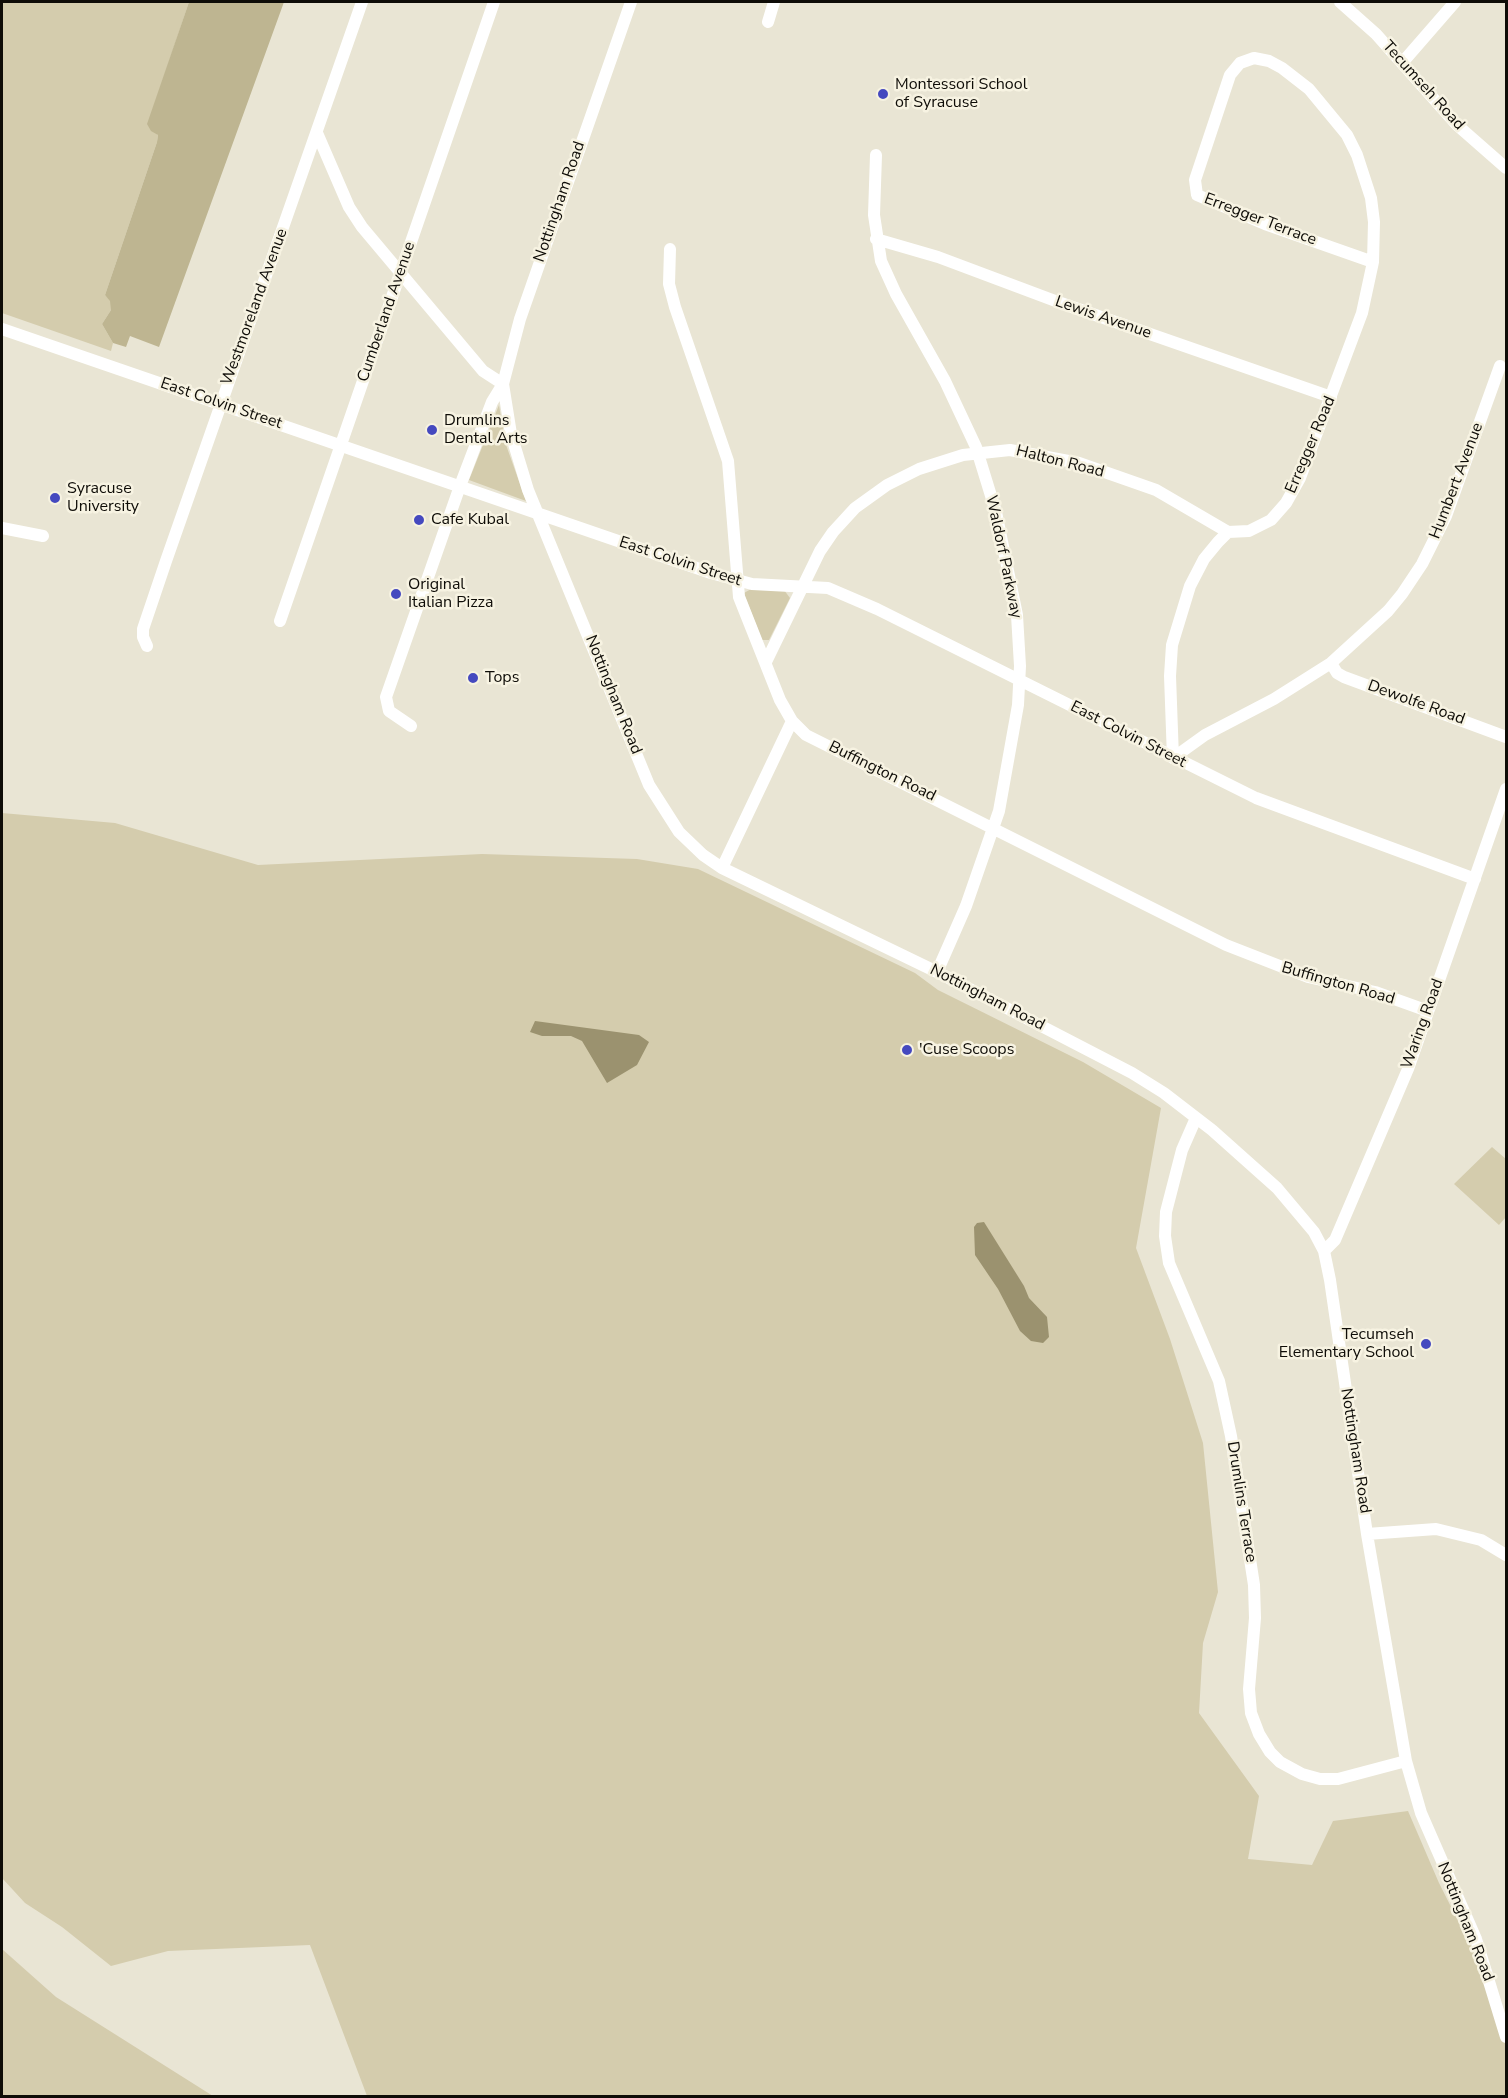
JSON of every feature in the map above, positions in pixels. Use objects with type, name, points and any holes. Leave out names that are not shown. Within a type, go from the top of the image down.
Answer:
[{"type":"street","name":"Westmoreland Avenue","points":[[147,646],[143,629],[362,2]]},
{"type":"street","name":"Cumberland Avenue","points":[[280,621],[494,2]]},
{"type":"street","name":"Nottingham Road","points":[[631,2],[520,319],[503,384],[518,461],[659,804],[679,832],[703,855],[722,868],[937,972],[1132,1073],[1196,1118],[1277,1188],[1302,1215],[1324,1251],[1406,1761],[1421,1814],[1476,1939],[1506,2037]]},
{"type":"street","points":[[768,22],[774,2]]},
{"type":"street","name":"Tecumseh Road","points":[[1341,2],[1402,63],[1456,126],[1506,168]]},
{"type":"street","points":[[1402,63],[1455,2]]},
{"type":"street","name":"Erregger Terrace","points":[[1254,58],[1269,61],[1282,68],[1309,89],[1347,135],[1357,155],[1371,198],[1374,222],[1373,262],[1265,224],[1197,195],[1195,180],[1230,75],[1240,63],[1254,58]]},
{"type":"street","points":[[317,133],[349,207],[483,371],[503,384],[492,402],[460,486],[386,697],[389,711],[411,726]]},
{"type":"street","name":"Waldorf Parkway","points":[[876,155],[874,215],[881,261],[896,294],[945,381],[978,453],[996,512],[1017,615],[1020,680],[994,829],[966,906],[937,972]]},
{"type":"street","name":"Lewis Avenue","points":[[876,239],[938,257],[1058,302],[1331,397]]},
{"type":"street","name":"Buffington Road","points":[[670,249],[669,284],[675,307],[728,462],[739,597],[792,721],[806,735],[1271,964],[1308,977],[1375,992],[1428,1011]]},
{"type":"street","name":"Erregger Road","points":[[1228,532],[1249,531],[1271,520],[1286,503],[1300,478],[1362,313],[1373,262]]},
{"type":"street","name":"East Colvin Street","points":[[2,329],[736,581],[828,588],[877,609],[1256,798],[1475,879]]},
{"type":"street","name":"Humbert Avenue","points":[[1173,758],[1205,735],[1274,699],[1331,663],[1388,611],[1422,564],[1464,473],[1500,366]]},
{"type":"street","name":"Halton Road","points":[[766,662],[803,585],[833,532],[855,508],[887,485],[920,469],[978,453],[1010,450],[1079,463],[1156,490],[1228,532]]},
{"type":"street","points":[[2,528],[43,536]]},
{"type":"street","points":[[1173,758],[1170,676],[1178,621],[1190,586],[1204,559],[1228,532]]},
{"type":"street","name":"Dewolfe Road","points":[[1331,663],[1337,673],[1344,677],[1506,736]]},
{"type":"street","points":[[722,868],[792,721]]},
{"type":"street","name":"Waring Road","points":[[1324,1251],[1335,1240],[1408,1069],[1506,789]]},
{"type":"street","name":"Drumlins Terrace","points":[[1196,1118],[1182,1150],[1166,1212],[1165,1236],[1169,1263],[1219,1381],[1231,1436],[1254,1585],[1256,1618],[1250,1689],[1251,1713],[1259,1734],[1270,1752],[1280,1762],[1311,1776],[1338,1779],[1406,1761]]},
{"type":"street","points":[[1368,1534],[1437,1529],[1481,1540],[1506,1555]]},
{"type":"shaded area","points":[[2,2],[189,2],[148,124],[158,135],[157,142],[105,295],[111,300],[111,310],[102,324],[113,343],[111,351],[2,313]]},
{"type":"shaded area","points":[[189,2],[284,2],[159,347],[130,336],[126,347],[113,343],[102,324],[111,310],[110,301],[105,295],[157,142],[158,135],[151,131],[147,124]]},
{"type":"shaded area","points":[[499,405],[505,442],[526,501],[469,480]]},
{"type":"shaded area","points":[[751,589],[784,590],[790,598],[769,640],[762,640],[744,593]]},
{"type":"shaded area","points":[[2,813],[115,823],[258,865],[482,854],[637,859],[698,869],[915,973],[938,990],[1083,1062],[1161,1108],[1136,1248],[1170,1339],[1203,1443],[1218,1592],[1203,1643],[1199,1713],[1259,1796],[1248,1859],[1312,1865],[1333,1821],[1408,1811],[1439,1883],[1506,2016],[1506,2096],[367,2096],[310,1945],[168,1951],[111,1966],[62,1927],[25,1903],[2,1878]]},
{"type":"shaded area","points":[[535,1021],[639,1035],[649,1042],[637,1065],[607,1083],[582,1041],[571,1036],[542,1036],[530,1032]]},
{"type":"shaded area","points":[[1492,1147],[1506,1159],[1506,1217],[1499,1225],[1454,1184]]},
{"type":"shaded area","points":[[984,1222],[1024,1286],[1029,1298],[1047,1317],[1049,1337],[1043,1343],[1031,1341],[1020,1331],[998,1289],[975,1255],[974,1227],[977,1223]]},
{"type":"shaded area","points":[[2,1949],[56,1997],[213,2096],[2,2096]]},
{"type":"place","name":"Montessori School of Syracuse","points":[[883,94]]},
{"type":"place","name":"Drumlins Dental Arts","points":[[432,430]]},
{"type":"place","name":"Syracuse University","points":[[55,498]]},
{"type":"place","name":"Cafe Kubal","points":[[419,520]]},
{"type":"place","name":"Original Italian Pizza","points":[[396,594]]},
{"type":"place","name":"Tops","points":[[473,678]]},
{"type":"place","name":"'Cuse Scoops","points":[[907,1050]]},
{"type":"place","name":"Tecumseh Elementary School","points":[[1426,1344]]}]
